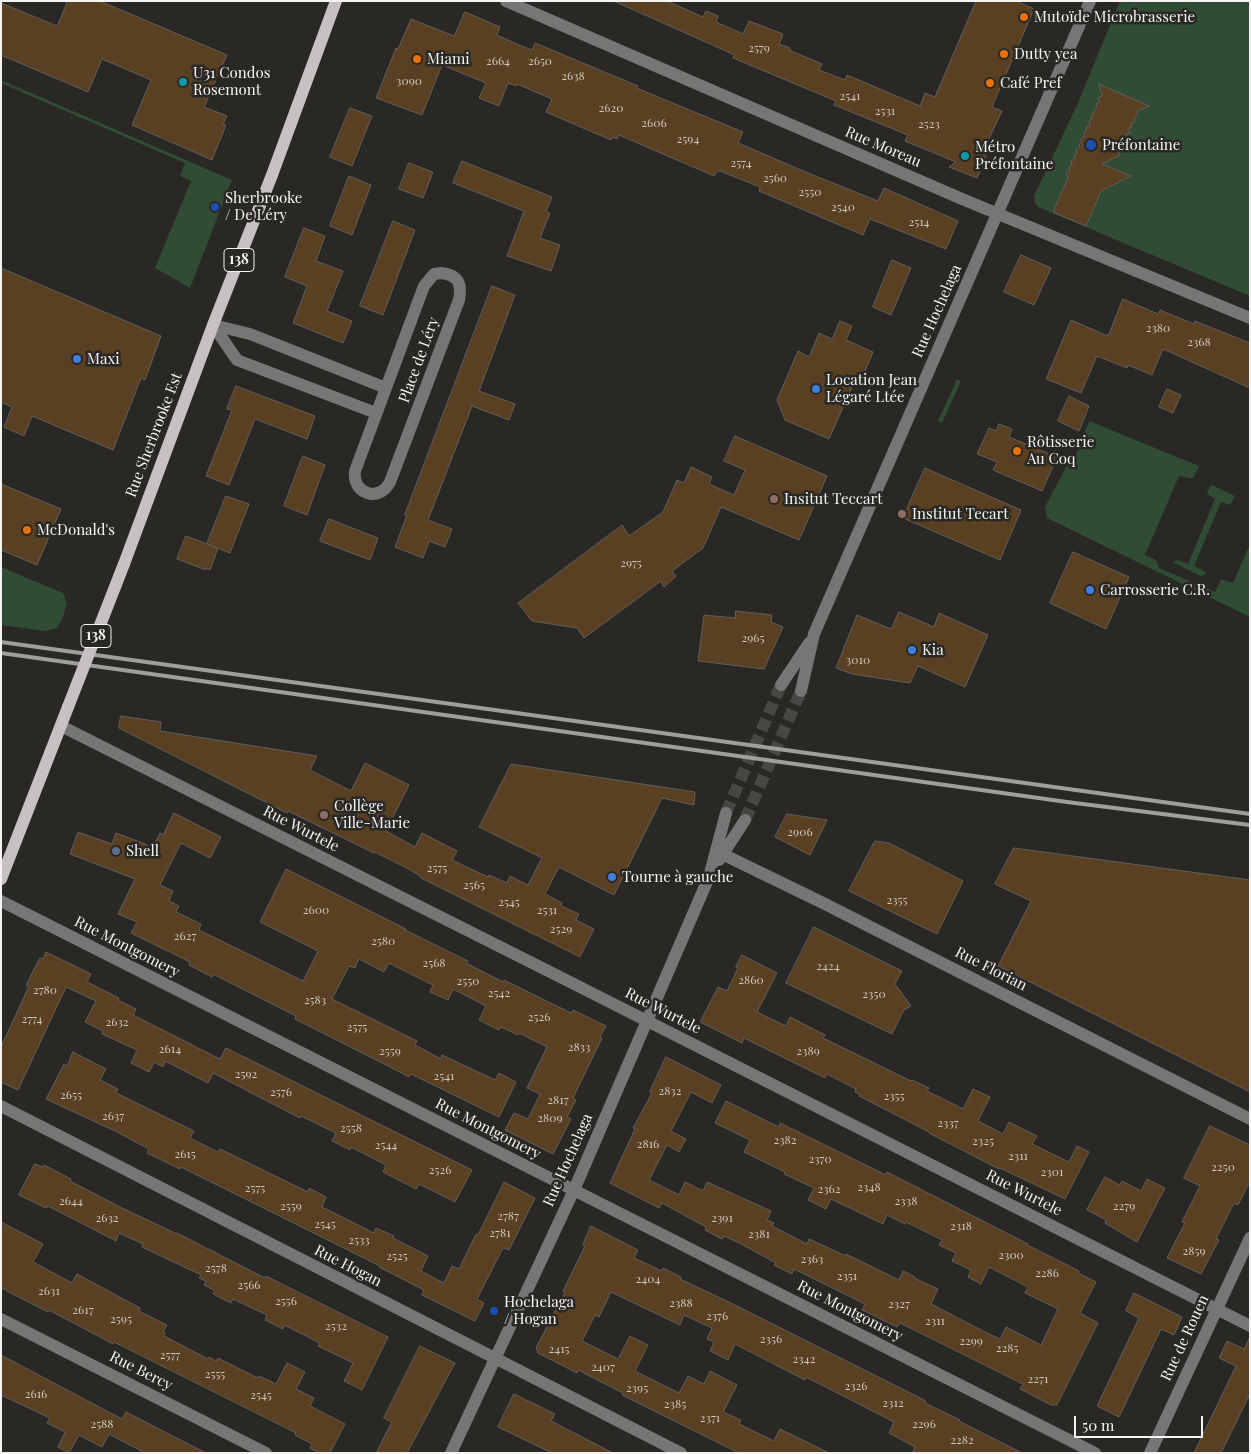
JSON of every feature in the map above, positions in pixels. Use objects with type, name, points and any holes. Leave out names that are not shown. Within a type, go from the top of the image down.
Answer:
[{"type":"main road","name":"Rue Sherbrooke Est","points":[[1,879],[124,564],[336,1]]},
{"type":"street","name":"Rue Moreau","points":[[506,1],[998,213],[1250,318]]},
{"type":"street","name":"Rue Hochelaga","points":[[781,685],[814,634],[998,213],[1085,3]]},
{"type":"street","name":"Place de Léry","points":[[434,274],[449,274],[455,277],[460,283],[459,300],[387,489],[381,493],[374,494],[360,489],[355,483],[354,477],[386,388],[424,286],[434,274]]},
{"type":"street","name":"Place de Léry","points":[[213,325],[250,334],[386,388]]},
{"type":"street","points":[[213,325],[237,360],[376,413]]},
{"type":"street","name":"Rue Hochelaga","points":[[800,691],[814,634]]},
{"type":"street","name":"Rue Wurtele","points":[[61,726],[1250,1326]]},
{"type":"street","name":"Rue Hochelaga","points":[[720,853],[726,813]]},
{"type":"street","name":"Rue Hochelaga","points":[[451,1453],[574,1190],[720,853],[745,820]]},
{"type":"street","name":"Rue Florian","points":[[720,853],[1250,1119]]},
{"type":"street","name":"Rue Montgomery","points":[[1,901],[1096,1453]]},
{"type":"street","name":"Rue Hogan","points":[[1,1106],[681,1453]]},
{"type":"street","name":"Rue de Rouen","points":[[1150,1453],[1250,1238]]},
{"type":"street","name":"Rue Bercy","points":[[1,1319],[266,1453]]},
{"type":"green space","points":[[1120,1],[1250,1],[1250,296],[1038,207],[1035,203],[1034,196],[1077,105]]},
{"type":"green space","points":[[1,80],[232,180],[190,288],[155,268],[191,181],[180,176],[185,163],[1,83]]},
{"type":"green space","points":[[957,379],[961,381],[942,423],[938,421]]},
{"type":"green space","points":[[1089,421],[1199,466],[1193,478],[1179,476],[1145,555],[1156,560],[1159,568],[1215,592],[1221,579],[1233,583],[1250,544],[1250,617],[1047,518],[1045,507],[1066,467],[1072,464]]},
{"type":"green space","points":[[1212,485],[1235,496],[1230,505],[1221,502],[1194,566],[1206,574],[1201,576],[1174,563],[1174,561],[1178,560],[1188,564],[1215,499],[1207,494]]},
{"type":"green space","points":[[1,567],[63,593],[67,603],[57,628],[45,631],[1,625]]},
{"type":"building","name":"U31 Condos Rosemont","points":[[68,1],[100,1],[227,55],[204,107],[227,116],[223,124],[226,125],[212,160],[132,125],[151,80],[102,59],[88,92],[1,55],[1,3],[57,26]]},
{"type":"building","points":[[614,1],[667,1],[703,17],[706,11],[718,16],[716,22],[743,34],[749,21],[783,34],[779,44],[822,64],[819,70],[845,80],[847,75],[920,106],[925,93],[935,97],[976,1],[1016,1],[1034,9],[992,107],[1002,111],[983,148],[986,158],[977,178],[949,167],[956,162],[905,141],[908,135],[834,105],[836,101],[733,58],[734,55]]},
{"type":"building","points":[[465,12],[500,27],[497,35],[519,45],[532,50],[535,43],[743,132],[738,143],[808,173],[878,201],[884,188],[958,221],[946,249],[870,219],[863,235],[759,191],[760,187],[720,171],[717,171],[714,176],[619,135],[617,139],[612,137],[611,140],[546,112],[552,99],[517,84],[516,86],[508,83],[499,106],[479,98],[486,83],[442,65],[422,115],[376,98],[396,48],[398,49],[411,19],[454,36]]},
{"type":"building","points":[[1099,84],[1149,106],[1137,111],[1138,115],[1134,117],[1135,121],[1131,123],[1132,127],[1129,128],[1130,133],[1126,134],[1125,143],[1121,145],[1120,155],[1102,164],[1131,176],[1101,191],[1086,226],[1053,212],[1068,178],[1066,173],[1070,171],[1071,161],[1075,159],[1076,149],[1080,147],[1081,138],[1085,136],[1086,127],[1090,125],[1089,121],[1092,119],[1091,115],[1097,107],[1096,104],[1100,102],[1098,98],[1102,96]]},
{"type":"building","points":[[350,108],[372,116],[352,166],[330,157]]},
{"type":"building","points":[[462,161],[552,197],[546,212],[550,213],[540,238],[560,245],[551,271],[507,256],[524,211],[453,183]]},
{"type":"building","points":[[409,163],[433,172],[423,198],[399,189]]},
{"type":"building","points":[[349,176],[371,185],[352,235],[330,226]]},
{"type":"building","points":[[393,221],[415,230],[383,315],[360,306]]},
{"type":"building","points":[[304,228],[325,236],[316,261],[343,271],[327,311],[352,321],[343,343],[293,323],[307,286],[285,277]]},
{"type":"building","points":[[1021,255],[1051,268],[1034,305],[1004,292]]},
{"type":"building","points":[[892,260],[911,268],[891,315],[873,307]]},
{"type":"building","points":[[1,268],[161,336],[145,380],[141,378],[113,450],[32,416],[24,436],[4,427],[12,407],[1,402]]},
{"type":"building","points":[[492,286],[515,295],[479,391],[515,404],[509,420],[472,406],[428,520],[452,529],[445,547],[429,541],[423,558],[395,547],[407,515],[405,515]]},
{"type":"building","points":[[1123,299],[1158,314],[1160,310],[1194,324],[1195,321],[1250,343],[1250,388],[1163,349],[1152,375],[1128,365],[1127,368],[1097,356],[1081,393],[1046,379],[1071,320],[1108,336]]},
{"type":"building","name":"Location Jean Légaré Ltée","points":[[840,321],[852,326],[846,340],[873,352],[862,378],[857,376],[829,439],[785,420],[777,400],[798,351],[809,357],[819,333],[832,339]]},
{"type":"building","points":[[236,386],[315,416],[307,439],[255,419],[229,485],[206,476],[232,410],[227,409]]},
{"type":"building","points":[[1167,389],[1181,395],[1173,413],[1159,407]]},
{"type":"building","points":[[1069,396],[1089,406],[1079,431],[1058,421]]},
{"type":"building","points":[[999,424],[1012,429],[1009,437],[1057,457],[1042,491],[993,470],[997,462],[977,454],[989,428],[996,431]]},
{"type":"building","points":[[735,436],[827,476],[799,540],[721,507],[703,548],[672,571],[676,576],[664,587],[661,581],[584,638],[577,628],[532,621],[518,603],[622,525],[629,536],[663,512],[677,480],[684,483],[691,467],[712,477],[709,484],[734,495],[745,470],[724,461]]},
{"type":"building","points":[[303,456],[325,465],[307,515],[284,506]]},
{"type":"building","points":[[925,468],[1021,510],[1000,560],[903,518]]},
{"type":"building","name":"McDonald's","points":[[1,484],[61,509],[37,565],[1,550]]},
{"type":"building","points":[[226,496],[249,504],[230,553],[207,544]]},
{"type":"building","points":[[329,519],[378,538],[370,560],[320,541]]},
{"type":"building","points":[[186,536],[218,548],[210,570],[177,559]]},
{"type":"building","name":"Carrosserie C.R.","points":[[1073,552],[1129,577],[1106,629],[1050,603]]},
{"type":"building","points":[[736,611],[772,615],[771,622],[783,627],[764,669],[698,661],[704,615],[735,618]]},
{"type":"building","name":"Kia","points":[[899,612],[934,627],[939,613],[988,635],[965,687],[918,666],[910,683],[852,674],[836,668],[857,615],[891,629]]},
{"type":"building","points":[[121,716],[161,722],[160,731],[317,756],[310,770],[351,791],[365,763],[409,785],[386,831],[415,847],[422,833],[457,851],[452,860],[488,877],[489,875],[507,883],[510,876],[528,885],[542,858],[479,827],[511,764],[695,792],[694,805],[662,798],[614,895],[559,867],[545,894],[562,903],[561,906],[579,914],[576,920],[594,929],[580,957],[421,878],[405,867],[375,852],[288,811],[287,813],[119,728]]},
{"type":"building","points":[[174,813],[221,837],[210,858],[181,843],[160,885],[173,891],[169,901],[179,906],[176,912],[201,924],[199,930],[303,981],[318,951],[260,922],[286,869],[468,961],[466,963],[503,982],[504,980],[571,1013],[573,1010],[606,1026],[573,1098],[576,1100],[567,1117],[571,1119],[553,1154],[505,1130],[514,1113],[528,1119],[540,1094],[527,1088],[547,1047],[519,1033],[518,1035],[501,1027],[499,1030],[479,1020],[486,1006],[453,989],[448,1000],[430,992],[433,985],[389,963],[384,972],[359,959],[355,968],[349,966],[332,999],[417,1041],[415,1045],[441,1059],[442,1055],[495,1080],[499,1073],[516,1082],[499,1117],[411,1074],[409,1077],[295,1019],[296,1016],[213,974],[212,977],[189,965],[190,962],[131,933],[137,922],[118,914],[135,879],[70,854],[78,832],[112,844],[116,833],[153,847],[160,833],[163,835]]},
{"type":"building","points":[[787,814],[827,820],[810,855],[775,837]]},
{"type":"building","points":[[875,841],[889,843],[963,881],[937,934],[849,891]]},
{"type":"building","points":[[1014,848],[1250,880],[1250,1092],[998,966],[1031,901],[995,884]]},
{"type":"building","points":[[814,927],[902,971],[895,984],[911,1006],[904,1010],[892,1034],[786,983]]},
{"type":"building","points":[[46,952],[91,974],[87,982],[136,1009],[133,1015],[220,1059],[226,1048],[472,1170],[455,1202],[419,1184],[416,1189],[383,1172],[386,1165],[351,1147],[350,1150],[332,1141],[336,1133],[301,1116],[300,1118],[213,1073],[208,1083],[165,1061],[163,1067],[154,1062],[149,1072],[131,1063],[137,1050],[102,1034],[103,1031],[85,1022],[96,1001],[66,987],[18,1090],[1,1082],[1,1047],[29,986],[26,985],[40,958],[43,959]]},
{"type":"building","points":[[742,955],[777,973],[757,1012],[786,1026],[790,1017],[825,1035],[823,1038],[929,1088],[927,1091],[963,1109],[973,1089],[990,1097],[978,1121],[1003,1134],[1009,1122],[1037,1136],[1032,1144],[1069,1162],[1077,1146],[1089,1152],[1065,1199],[999,1169],[929,1133],[859,1096],[855,1092],[856,1089],[827,1074],[825,1078],[744,1038],[742,1043],[700,1022],[718,987],[727,991]]},
{"type":"building","points":[[73,1052],[106,1069],[100,1080],[118,1089],[116,1093],[194,1131],[190,1138],[218,1152],[220,1149],[308,1192],[309,1188],[326,1197],[322,1207],[374,1233],[376,1228],[394,1236],[393,1238],[428,1256],[421,1271],[444,1283],[452,1266],[459,1269],[504,1182],[535,1198],[509,1250],[503,1248],[477,1299],[484,1303],[475,1321],[422,1295],[424,1290],[380,1266],[181,1167],[180,1169],[147,1153],[149,1149],[46,1099],[64,1064],[67,1066]]},
{"type":"building","points":[[666,1057],[721,1085],[712,1103],[691,1092],[671,1131],[686,1139],[679,1152],[667,1145],[649,1180],[679,1195],[685,1182],[703,1191],[707,1182],[771,1211],[767,1220],[774,1223],[772,1226],[807,1244],[809,1239],[846,1256],[846,1254],[899,1280],[903,1271],[938,1289],[931,1304],[983,1331],[1000,1339],[1006,1327],[1041,1345],[1058,1309],[1025,1293],[1028,1287],[989,1267],[981,1284],[968,1277],[971,1270],[952,1261],[956,1253],[939,1245],[942,1240],[906,1222],[905,1224],[887,1215],[883,1224],[831,1199],[826,1209],[808,1200],[814,1188],[744,1152],[750,1140],[715,1123],[726,1101],[779,1127],[780,1123],[886,1175],[887,1172],[1028,1244],[1096,1282],[1080,1313],[1098,1323],[1057,1405],[1051,1405],[1020,1389],[1023,1384],[900,1323],[897,1327],[862,1310],[865,1304],[794,1269],[792,1274],[774,1265],[776,1263],[724,1236],[722,1239],[705,1230],[706,1227],[662,1203],[659,1208],[610,1183],[635,1129],[633,1128],[652,1093],[650,1092]]},
{"type":"building","points":[[1210,1126],[1250,1145],[1250,1181],[1238,1205],[1234,1203],[1216,1239],[1219,1240],[1201,1274],[1167,1258],[1185,1223],[1182,1222],[1200,1186],[1184,1178]]},
{"type":"building","points":[[35,1164],[43,1167],[44,1165],[122,1208],[177,1233],[265,1278],[266,1276],[388,1337],[362,1390],[344,1381],[353,1363],[318,1346],[320,1343],[284,1325],[283,1329],[265,1320],[267,1315],[233,1299],[231,1303],[213,1294],[215,1291],[204,1285],[206,1281],[199,1278],[201,1275],[142,1247],[143,1244],[119,1233],[116,1241],[48,1206],[46,1208],[19,1195]]},
{"type":"building","points":[[1105,1177],[1120,1185],[1122,1181],[1141,1191],[1147,1179],[1165,1188],[1137,1242],[1105,1223],[1106,1220],[1087,1210]]},
{"type":"building","points":[[1,1222],[43,1244],[33,1262],[72,1283],[77,1274],[140,1308],[139,1311],[167,1325],[163,1332],[165,1333],[164,1336],[208,1359],[209,1357],[216,1361],[218,1358],[258,1378],[259,1376],[276,1384],[287,1363],[305,1372],[296,1389],[314,1398],[310,1406],[345,1424],[330,1453],[319,1453],[310,1448],[312,1444],[295,1435],[296,1433],[1,1288]]},
{"type":"building","points":[[591,1226],[638,1250],[634,1258],[662,1271],[663,1268],[681,1277],[680,1279],[926,1401],[925,1403],[1022,1453],[912,1453],[915,1447],[889,1433],[894,1422],[806,1377],[805,1380],[735,1344],[728,1360],[710,1351],[714,1342],[707,1339],[712,1328],[684,1315],[680,1325],[611,1292],[599,1317],[595,1315],[582,1341],[618,1359],[630,1336],[648,1345],[635,1371],[679,1393],[688,1376],[704,1384],[710,1371],[737,1385],[723,1412],[741,1420],[739,1424],[774,1441],[780,1429],[829,1453],[739,1453],[622,1395],[623,1393],[578,1370],[577,1373],[538,1353],[536,1348],[565,1292],[563,1291],[585,1246],[583,1245]]},
{"type":"building","points":[[1134,1293],[1182,1317],[1174,1335],[1161,1329],[1119,1417],[1097,1406],[1139,1318],[1126,1311]]},
{"type":"building","points":[[1250,1337],[1250,1394],[1221,1453],[1194,1453],[1236,1366],[1219,1358],[1227,1341],[1244,1349]]},
{"type":"building","points":[[420,1346],[455,1363],[407,1453],[376,1453],[392,1422],[384,1418]]},
{"type":"building","points":[[1,1355],[122,1419],[126,1412],[206,1453],[145,1453],[109,1434],[102,1447],[79,1435],[69,1453],[58,1447],[65,1432],[47,1423],[50,1418],[1,1395]]},
{"type":"building","points":[[514,1394],[555,1414],[551,1421],[613,1453],[552,1453],[498,1427]]},
{"type":"tunnel","points":[[726,813],[781,685]]},
{"type":"tunnel","points":[[745,820],[801,691]]},
{"type":"railway","points":[[1,642],[1250,814]]},
{"type":"railway","points":[[1,653],[1067,802],[1250,825]]},
{"type":"place","name":"Mutoïde Microbrasserie","points":[[1024,17]]},
{"type":"place","name":"Dutty yea","points":[[1004,54]]},
{"type":"place","name":"Miami","points":[[417,59]]},
{"type":"place","name":"U31 Condos Rosemont","points":[[183,82]]},
{"type":"place","name":"Café Pref","points":[[990,83]]},
{"type":"place","name":"Préfontaine","points":[[1091,145]]},
{"type":"place","name":"Métro Préfontaine","points":[[965,156]]},
{"type":"place","name":"Sherbrooke / De Léry","points":[[215,207]]},
{"type":"place","name":"Maxi","points":[[77,359]]},
{"type":"place","name":"Location Jean Légaré Ltée","points":[[816,389]]},
{"type":"place","name":"Rôtisserie Au Coq","points":[[1017,451]]},
{"type":"place","name":"Insitut Teccart","points":[[774,499]]},
{"type":"place","name":"Institut Tecart","points":[[902,514]]},
{"type":"place","name":"McDonald's","points":[[27,530]]},
{"type":"place","name":"Carrosserie C.R.","points":[[1090,590]]},
{"type":"place","name":"Kia","points":[[912,650]]},
{"type":"place","name":"Collège Ville-Marie","points":[[324,815]]},
{"type":"place","name":"Shell","points":[[116,851]]},
{"type":"place","name":"Tourne à gauche","points":[[612,877]]},
{"type":"place","name":"Hochelaga / Hogan","points":[[494,1311]]}]
